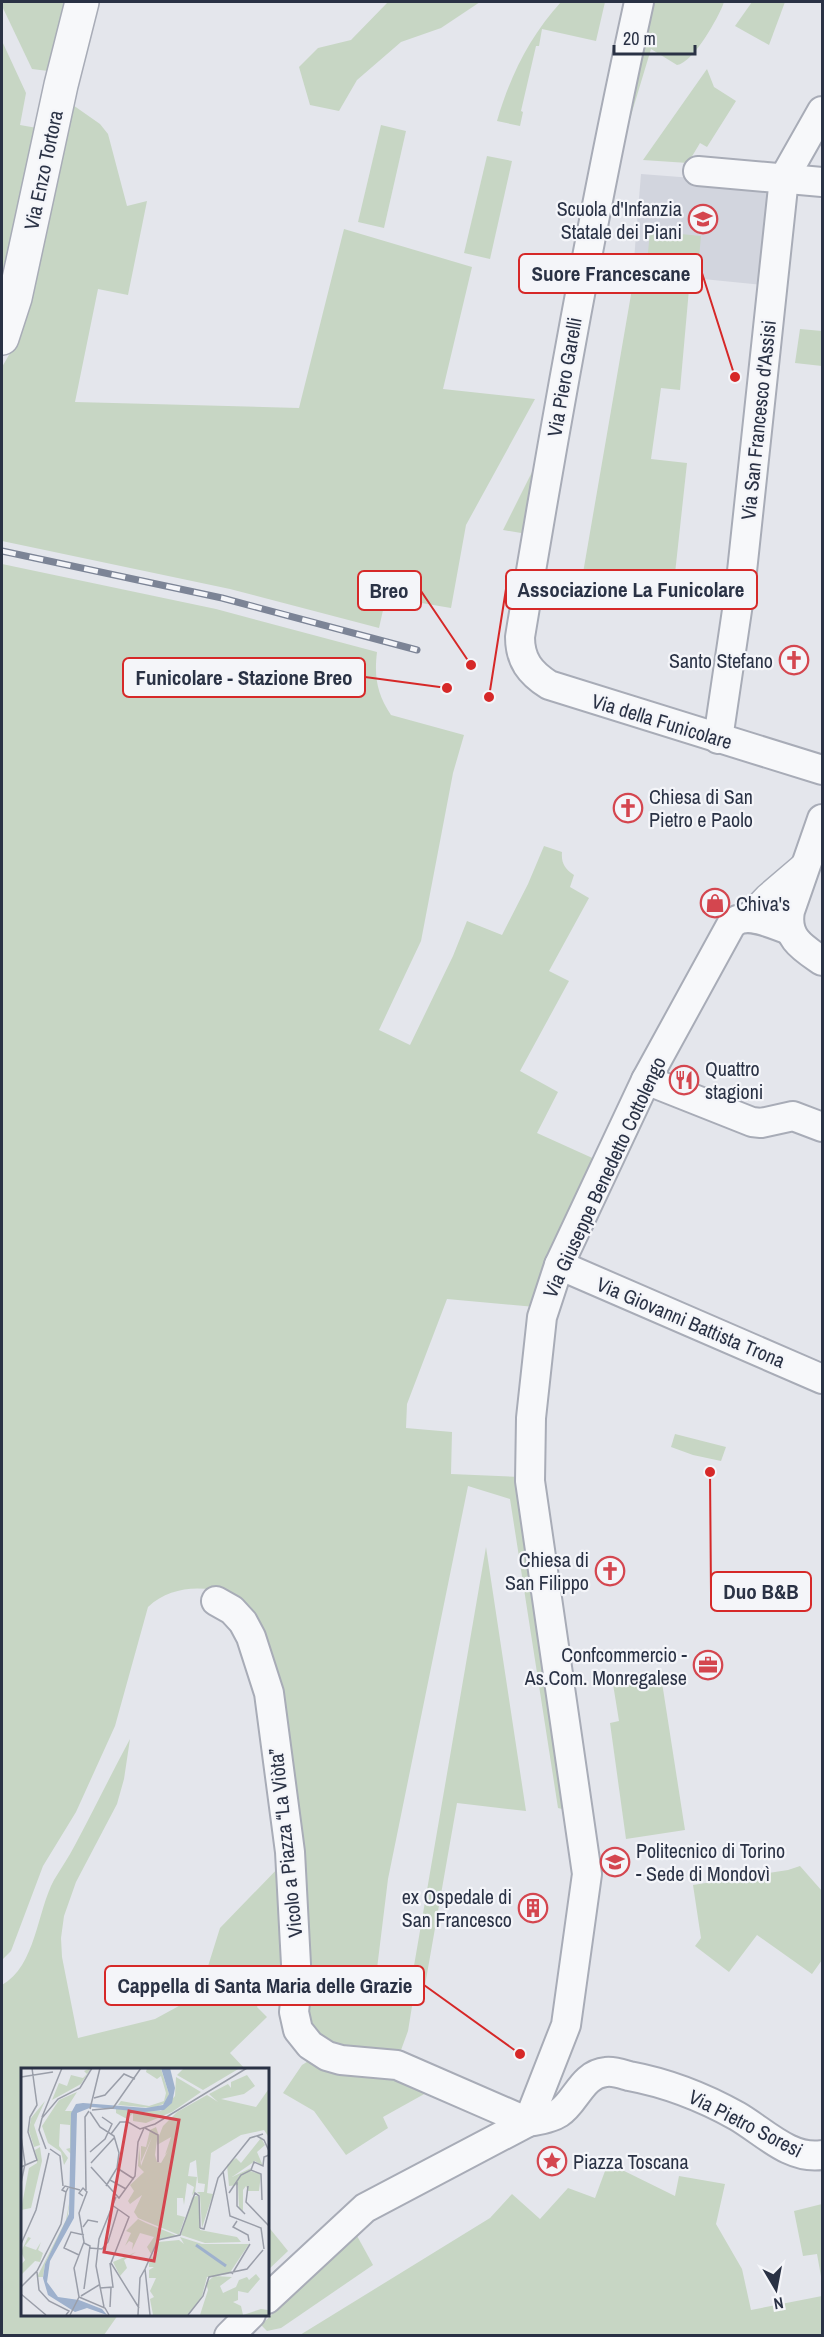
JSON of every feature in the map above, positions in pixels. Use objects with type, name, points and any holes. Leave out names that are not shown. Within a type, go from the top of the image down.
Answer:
[{"type":"street","name":"Via Enzo Tortora","points":[[2,338],[15,298],[61,85],[82,2]]},
{"type":"street","name":"Via Piero Garelli","points":[[520,647],[552,443],[608,142],[639,2]]},
{"type":"street","name":"Via San Francesco d'Assisi","points":[[718,739],[740,590],[784,178],[822,111]]},
{"type":"street","points":[[698,171],[822,182]]},
{"type":"street","name":"Via della Funicolare","points":[[520,647],[527,667],[536,677],[549,685],[822,770]]},
{"type":"street","points":[[804,946],[738,921],[818,843]]},
{"type":"street","points":[[804,946],[790,911],[818,843]]},
{"type":"street","name":"Via Giuseppe Benedetto Cottolengo","points":[[528,2122],[566,2025],[587,1880],[530,1476],[531,1418],[542,1317],[559,1265],[646,1080],[738,921]]},
{"type":"street","points":[[646,1080],[752,1122],[761,1123],[793,1116],[822,1128]]},
{"type":"street","name":"Via Giovanni Battista Trona","points":[[559,1265],[822,1379]]},
{"type":"street","name":"Vicolo a Piazza “La Viòta”","points":[[216,1601],[232,1610],[243,1622],[251,1637],[269,1693],[290,1852],[297,1983],[294,2012],[298,2030],[313,2048],[327,2056],[340,2060],[397,2065],[528,2122]]},
{"type":"street","name":"Via Pietro Soresi","points":[[528,2122],[557,2115],[590,2079],[603,2072],[612,2072],[651,2080],[694,2095],[735,2115],[797,2153],[822,2155]]},
{"type":"street","points":[[268,2299],[365,2208],[528,2122]]},
{"type":"street","points":[[229,2336],[249,2316]]},
{"type":"shaded area","name":"Scuola d'Infanzia Statale dei Piani","points":[[641,174],[771,184],[763,285],[633,272]]},
{"type":"green space","points":[[2,2],[65,2],[48,71],[32,69]]},
{"type":"green space","points":[[388,2],[480,2],[441,28],[401,42],[357,80],[339,111],[310,105],[299,67],[318,48],[351,40]]},
{"type":"green space","points":[[561,2],[605,2],[596,41],[542,29],[521,111],[523,112],[520,126],[497,121],[522,57]]},
{"type":"green space","points":[[652,2],[724,2],[705,38],[683,62],[677,65],[651,49],[629,122],[625,122]]},
{"type":"green space","points":[[752,2],[785,2],[769,45],[735,26]]},
{"type":"green space","points":[[2,41],[26,93],[20,125],[37,128],[2,288]]},
{"type":"green space","points":[[707,69],[714,87],[736,101],[707,147],[700,143],[688,163],[643,160]]},
{"type":"green space","points":[[70,103],[100,124],[108,134],[127,206],[147,201],[128,295],[98,289],[75,402],[299,408],[344,229],[472,267],[443,389],[535,399],[466,525],[451,608],[386,597],[379,628],[230,589],[2,541],[2,367],[13,348]]},
{"type":"green space","points":[[381,125],[406,131],[384,228],[358,222]]},
{"type":"green space","points":[[487,156],[512,161],[490,259],[464,253]]},
{"type":"green space","points":[[650,231],[701,236],[697,280],[646,274]]},
{"type":"green space","points":[[633,283],[689,289],[680,390],[661,388],[651,459],[687,463],[673,592],[645,588],[583,573]]},
{"type":"green space","points":[[800,329],[822,331],[822,366],[795,363]]},
{"type":"green space","points":[[541,454],[527,534],[503,530]]},
{"type":"green space","points":[[2,564],[216,609],[377,652],[378,685],[382,700],[391,715],[464,735],[453,773],[421,941],[379,1030],[410,1045],[453,956],[467,921],[502,935],[544,846],[562,852],[564,865],[574,875],[570,887],[589,898],[549,971],[569,981],[520,1071],[558,1092],[537,1133],[599,1161],[535,1307],[447,1299],[407,1404],[406,1428],[452,1432],[451,1474],[521,1477],[566,1810],[558,1808],[510,1499],[468,1486],[388,1879],[374,1993],[413,2000],[408,2031],[397,2061],[346,2056],[308,2036],[297,1844],[227,1593],[216,1590],[195,1589],[175,1592],[148,1607],[115,1726],[76,1812],[43,1866],[11,1951],[2,1960]]},
{"type":"green space","points":[[675,1434],[726,1447],[721,1461],[671,1447]]},
{"type":"green space","points":[[486,1547],[526,1811],[457,1803],[424,1991],[410,1989]]},
{"type":"green space","points":[[661,1676],[685,1830],[626,1839],[610,1723],[619,1721],[613,1684]]},
{"type":"green space","points":[[130,1739],[124,1779],[117,1804],[76,1882],[64,1916],[61,1938],[62,1957],[78,2038],[155,2019],[199,1995],[220,1928],[283,1863],[290,1973],[276,1968],[257,2007],[267,2017],[230,2053],[244,2068],[21,2068],[21,2316],[117,2316],[104,2335],[2,2336],[2,1985],[22,1965],[29,1952],[48,1893]]},
{"type":"green space","points":[[800,1866],[822,1891],[822,1960],[812,1974],[757,1935],[729,1972],[695,1946],[701,1938],[693,1885],[788,1870]]},
{"type":"green space","points":[[310,2060],[435,2088],[383,2117],[388,2128],[346,2155],[314,2111],[283,2093],[302,2065]]},
{"type":"green space","points":[[608,2163],[675,2196],[679,2176],[725,2184],[716,2224],[742,2269],[751,2310],[822,2296],[822,2335],[300,2335],[490,2218],[512,2194],[540,2219],[568,2188],[595,2198]]},
{"type":"green space","points":[[822,2204],[822,2282],[817,2254],[803,2256],[794,2211]]},
{"type":"green space","points":[[268,2226],[288,2251],[268,2270]]},
{"type":"green space","points":[[356,2234],[373,2265],[281,2328],[267,2331],[261,2325]]},
{"type":"railway","points":[[2,551],[222,598],[417,650]]},
{"type":"place","name":"Scuola d'Infanzia Statale dei Piani","points":[[703,219]]},
{"type":"place","name":"Suore Francescane","points":[[735,377]]},
{"type":"place","name":"Santo Stefano","points":[[794,660]]},
{"type":"place","name":"Breo","points":[[471,665]]},
{"type":"place","name":"Funicolare - Stazione Breo","points":[[447,688]]},
{"type":"place","name":"Associazione La Funicolare","points":[[489,697]]},
{"type":"place","name":"Chiesa di San Pietro e Paolo","points":[[628,808]]},
{"type":"place","name":"Chiva's","points":[[715,903]]},
{"type":"place","name":"Quattro stagioni","points":[[684,1080]]},
{"type":"place","name":"Duo B&B","points":[[710,1472]]},
{"type":"place","name":"Chiesa di San Filippo","points":[[610,1571]]},
{"type":"place","name":"Confcommercio - As.Com. Monregalese","points":[[708,1665]]},
{"type":"place","name":"Politecnico di Torino - Sede di Mondovì","points":[[615,1862]]},
{"type":"place","name":"ex Ospedale di San Francesco","points":[[533,1908]]},
{"type":"place","name":"Cappella di Santa Maria delle Grazie","points":[[520,2054]]},
{"type":"place","name":"Piazza Toscana","points":[[552,2161]]}]
